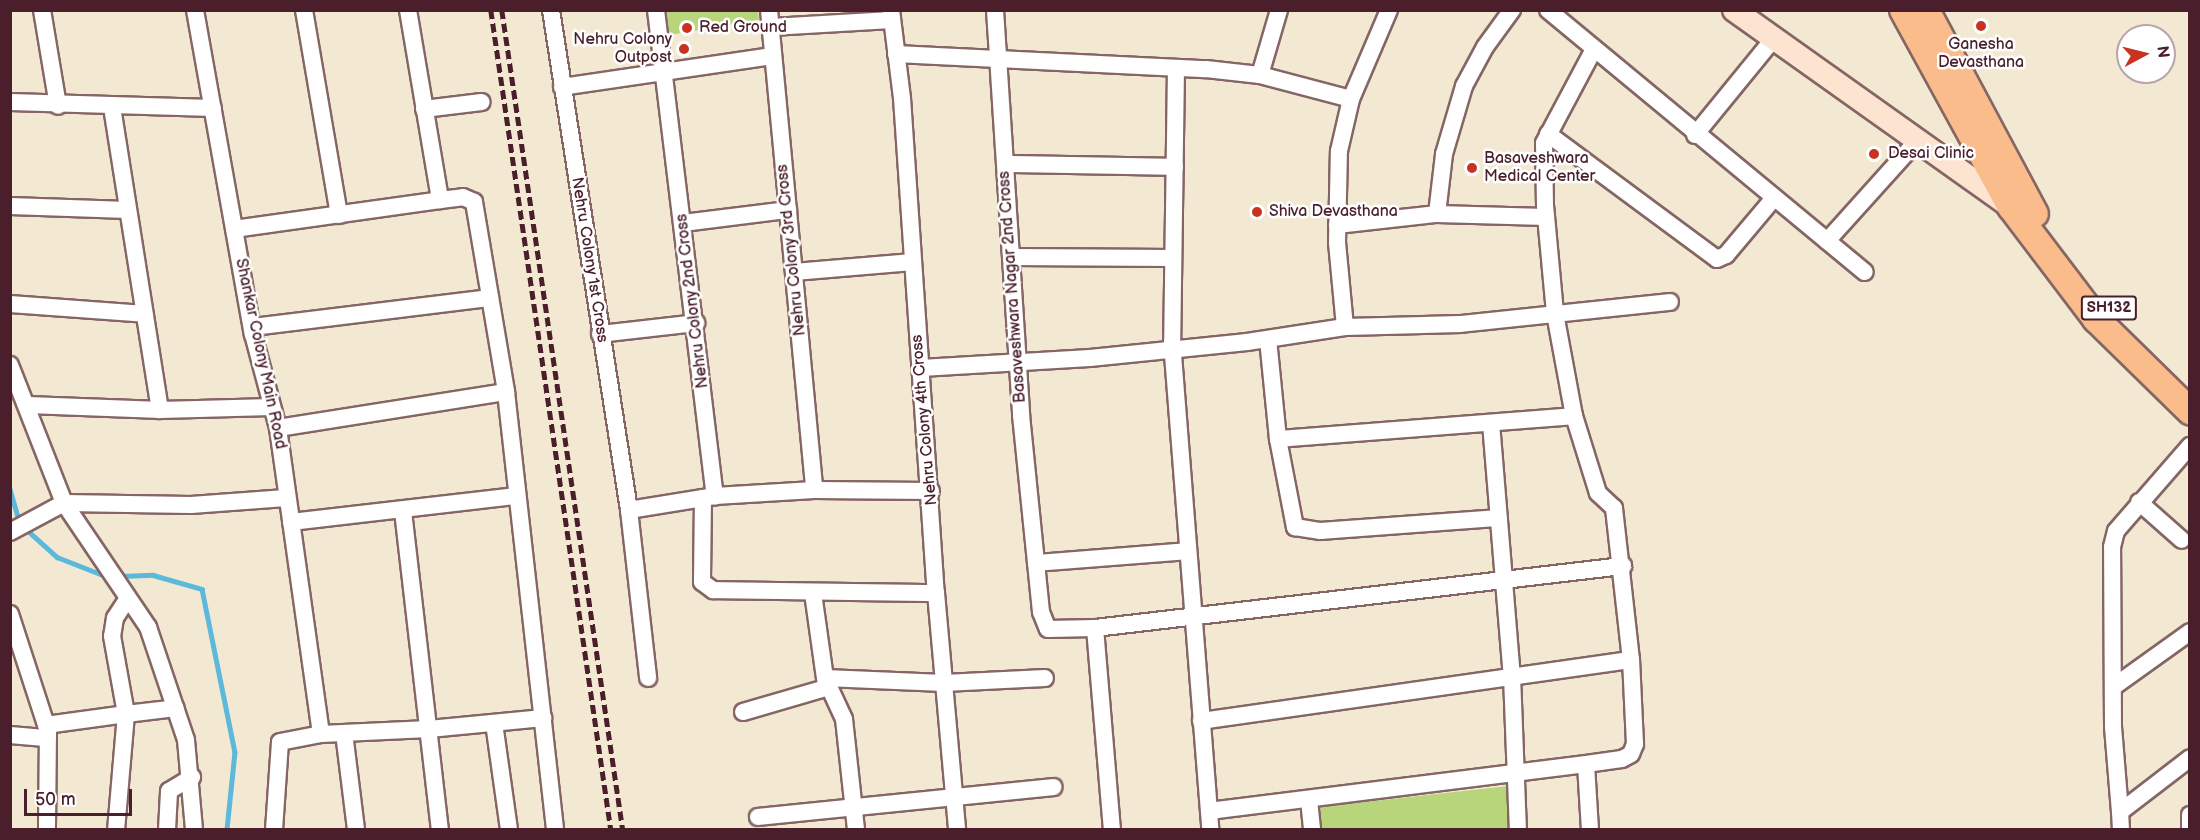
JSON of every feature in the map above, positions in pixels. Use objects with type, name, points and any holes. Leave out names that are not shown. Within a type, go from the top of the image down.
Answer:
[{"type":"main road","points":[[1734,10],[1775,37],[1916,142],[2011,207],[2038,220]]},
{"type":"main road","name":"SH132","points":[[1903,10],[1991,153],[2038,220],[2104,303],[2190,387]]},
{"type":"main road","name":"SH132","points":[[1926,10],[1991,153],[2011,207],[2096,319],[2190,411]]},
{"type":"street","points":[[42,10],[58,106]]},
{"type":"street","name":"Shankar Colony Main Road","points":[[195,10],[253,327],[278,428],[286,498],[321,734]]},
{"type":"street","points":[[304,10],[339,215]]},
{"type":"street","points":[[408,10],[440,200]]},
{"type":"street","name":"Nehru Colony 1st Cross","points":[[551,10],[629,510],[648,678]]},
{"type":"street","name":"Nehru Colony 2nd Cross","points":[[656,10],[696,323],[709,497],[702,582],[713,590],[813,592]]},
{"type":"street","name":"Basaveshwara Nagar 2nd Cross","points":[[995,10],[1018,362],[1041,612],[1048,629],[1095,628]]},
{"type":"street","points":[[1260,75],[1279,10]]},
{"type":"street","points":[[1345,327],[1337,225],[1339,151],[1351,99],[1389,10]]},
{"type":"street","points":[[1437,214],[1444,154],[1464,86],[1485,47],[1512,10]]},
{"type":"street","points":[[1548,10],[1695,135],[1865,272]]},
{"type":"street","points":[[770,19],[891,15]]},
{"type":"street","name":"Nehru Colony 4th Cross","points":[[891,15],[931,491],[936,593],[952,798],[957,830]]},
{"type":"street","name":"Nehru Colony 3rd Cross","points":[[770,19],[814,490]]},
{"type":"street","points":[[1695,135],[1775,37]]},
{"type":"street","points":[[1209,811],[1514,774],[1622,759],[1631,754],[1635,744],[1631,660],[1623,566],[1614,508],[1598,493],[1574,416],[1555,313],[1545,217],[1543,163],[1548,134],[1594,49]]},
{"type":"street","points":[[896,54],[999,56],[1260,75],[1351,99]]},
{"type":"street","points":[[562,87],[773,56]]},
{"type":"street","points":[[1176,68],[1173,347],[1210,830]]},
{"type":"street","points":[[10,102],[58,106],[213,108]]},
{"type":"street","points":[[424,109],[482,102]]},
{"type":"street","points":[[112,106],[160,410]]},
{"type":"street","points":[[1548,134],[1717,259],[1726,255],[1774,198]]},
{"type":"street","points":[[1827,241],[1916,142]]},
{"type":"street","points":[[1006,164],[1174,167]]},
{"type":"street","points":[[234,229],[463,197],[476,207],[506,392],[555,830]]},
{"type":"street","points":[[10,206],[128,210]]},
{"type":"street","points":[[683,223],[788,210]]},
{"type":"street","points":[[1337,225],[1437,214],[1545,217]]},
{"type":"street","points":[[1012,257],[1173,258]]},
{"type":"street","points":[[794,272],[913,262]]},
{"type":"street","points":[[253,327],[490,298]]},
{"type":"street","points":[[921,368],[1018,362],[1268,339],[1345,327],[1460,324],[1670,302]]},
{"type":"street","points":[[10,304],[145,314]]},
{"type":"street","points":[[600,334],[696,323]]},
{"type":"street","points":[[1268,339],[1278,439],[1295,527],[1321,531],[1499,518]]},
{"type":"street","points":[[10,365],[29,405],[64,503],[78,527],[104,558],[148,627],[176,708],[192,777],[194,830]]},
{"type":"street","points":[[278,428],[506,392]]},
{"type":"street","points":[[29,405],[160,410],[272,407]]},
{"type":"street","points":[[1278,439],[1574,416]]},
{"type":"street","points":[[1491,423],[1512,676],[1514,774],[1518,830]]},
{"type":"street","points":[[2121,830],[2114,726],[2116,685],[2112,548],[2116,531],[2190,446]]},
{"type":"street","points":[[629,510],[709,497],[814,490],[931,491]]},
{"type":"street","points":[[291,522],[517,496]]},
{"type":"street","points":[[18,528],[64,503],[191,505],[286,498]]},
{"type":"street","points":[[2139,502],[2182,540]]},
{"type":"street","points":[[402,511],[440,830]]},
{"type":"street","points":[[1036,563],[1188,551]]},
{"type":"street","points":[[1112,830],[1095,628],[1623,566]]},
{"type":"street","points":[[856,830],[844,719],[827,683],[813,592],[936,593]]},
{"type":"street","points":[[116,830],[126,714],[112,636],[115,618],[126,595]]},
{"type":"street","points":[[10,614],[47,732],[47,830]]},
{"type":"street","points":[[2116,685],[2190,632]]},
{"type":"street","points":[[1201,721],[1631,660]]},
{"type":"street","points":[[742,712],[827,683],[944,683],[1045,678]]},
{"type":"street","points":[[10,735],[47,732],[126,714],[176,708]]},
{"type":"street","points":[[274,830],[280,742],[321,734],[429,729],[543,718]]},
{"type":"street","points":[[494,723],[509,830]]},
{"type":"street","points":[[344,733],[356,830]]},
{"type":"street","points":[[2120,812],[2190,758]]},
{"type":"street","points":[[1586,764],[1590,830]]},
{"type":"street","points":[[167,830],[169,791],[192,777]]},
{"type":"street","points":[[758,817],[1053,787]]},
{"type":"street","points":[[1309,800],[1312,830]]},
{"type":"street","points":[[2190,815],[2190,829]]},
{"type":"green space","name":"Red Ground","points":[[659,11],[758,11],[759,20],[663,36]]},
{"type":"green space","points":[[1508,786],[1511,829],[1322,829],[1320,807]]},
{"type":"waterway","points":[[10,489],[20,523]]},
{"type":"waterway","points":[[26,529],[57,557],[108,577]]},
{"type":"waterway","points":[[120,576],[153,575],[202,589],[235,752],[227,830]]},
{"type":"railway","points":[[491,10],[611,830]]},
{"type":"railway","points":[[502,10],[623,830]]},
{"type":"place","name":"Ganesha Devasthana","points":[[1981,26]]},
{"type":"place","name":"Red Ground","points":[[687,28]]},
{"type":"place","name":"Nehru Colony Outpost","points":[[684,49]]},
{"type":"place","name":"Desai Clinic","points":[[1874,154]]},
{"type":"place","name":"Basaveshwara Medical Center","points":[[1472,168]]},
{"type":"place","name":"Shiva Devasthana","points":[[1257,212]]}]
